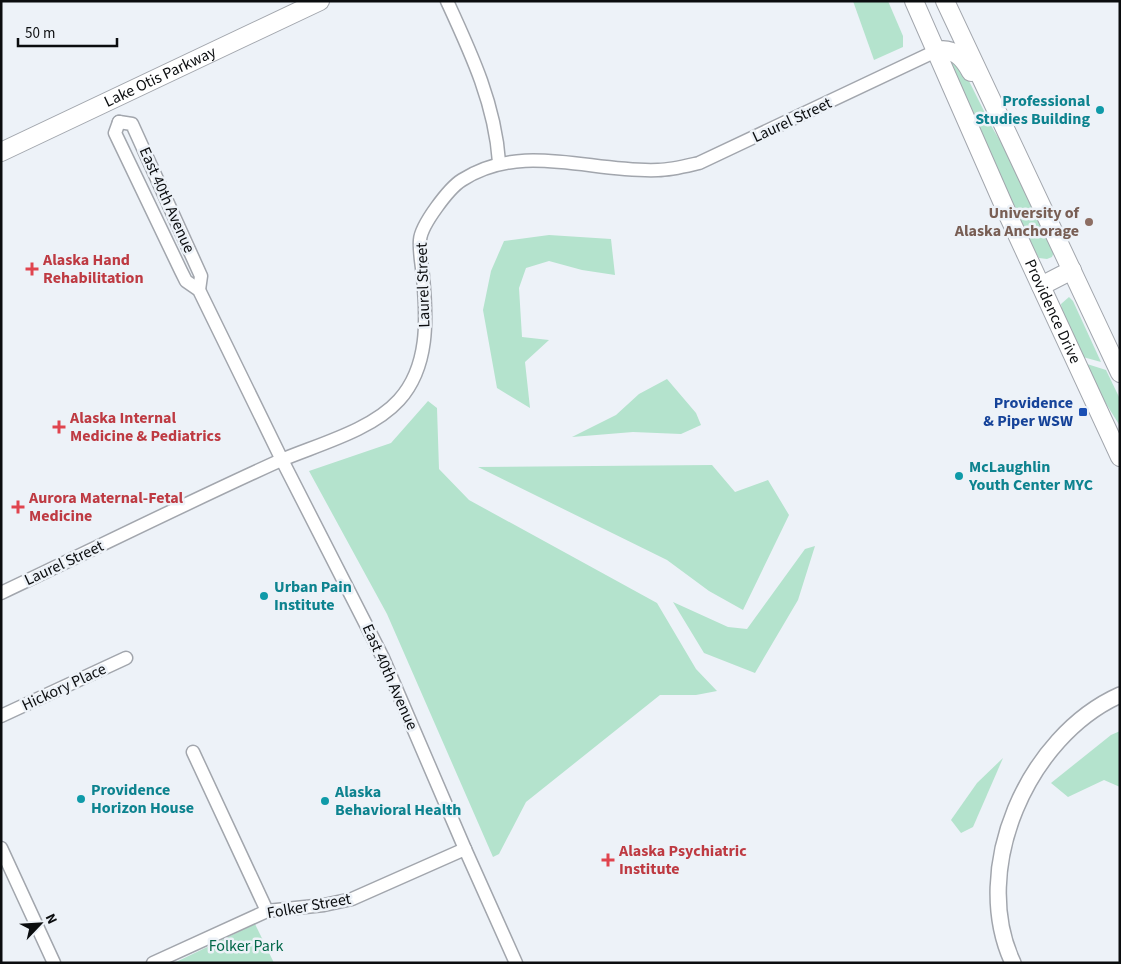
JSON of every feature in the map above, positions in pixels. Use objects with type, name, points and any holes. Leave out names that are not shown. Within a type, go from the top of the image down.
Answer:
[{"type":"main road","name":"Lake Otis Parkway","points":[[1,152],[320,1]]},
{"type":"main road","name":"Providence Drive","points":[[914,1],[1041,286],[1120,457]]},
{"type":"main road","points":[[946,1],[1120,373]]},
{"type":"main road","points":[[936,51],[947,49],[958,54],[969,68],[980,90],[992,101]]},
{"type":"main road","points":[[1041,286],[1072,270]]},
{"type":"street","points":[[447,1],[478,68],[493,118],[500,162]]},
{"type":"street","name":"Laurel Street","points":[[1,593],[282,460],[295,456],[380,416],[398,401],[414,378],[424,350],[425,317],[420,237],[441,199],[460,181],[500,162],[522,160],[658,170],[699,163],[936,51]]},
{"type":"street","name":"East 40th Avenue","points":[[107,103],[119,122],[132,124],[201,276],[199,290]]},
{"type":"street","name":"East 40th Avenue","points":[[119,122],[114,133],[186,281],[199,290],[282,460],[383,658],[465,850],[516,963]]},
{"type":"street","name":"Hickory Place","points":[[1,716],[126,658]]},
{"type":"street","points":[[1013,963],[1002,932],[999,894],[1001,851],[1011,817],[1026,785],[1056,742],[1082,718],[1120,695]]},
{"type":"street","points":[[193,752],[267,912]]},
{"type":"street","points":[[1,848],[54,963]]},
{"type":"street","name":"Folker Street","points":[[154,963],[267,912],[324,905],[352,899],[465,850]]},
{"type":"green space","points":[[853,1],[888,1],[903,36],[903,47],[874,60]]},
{"type":"green space","points":[[947,58],[954,60],[966,75],[993,129],[1013,162],[1054,252],[1052,257],[1047,259],[1039,258],[1030,242]]},
{"type":"green space","points":[[549,235],[611,239],[615,275],[582,270],[549,261],[526,268],[519,288],[522,337],[549,340],[525,362],[530,408],[497,388],[483,310],[491,271],[504,241]]},
{"type":"green space","points":[[1069,297],[1073,301],[1101,362],[1083,357],[1062,311],[1061,304]]},
{"type":"green space","points":[[1087,364],[1106,370],[1120,399],[1120,426],[1100,394]]},
{"type":"green space","points":[[667,379],[696,413],[701,425],[681,434],[633,432],[572,437],[616,415],[639,394]]},
{"type":"green space","points":[[428,401],[437,408],[439,469],[469,500],[657,603],[696,669],[717,691],[696,695],[660,695],[526,802],[499,854],[493,857],[387,614],[309,471],[391,443]]},
{"type":"green space","points":[[712,465],[735,492],[768,480],[789,515],[743,610],[709,591],[667,560],[478,467]]},
{"type":"green space","points":[[815,546],[798,600],[755,673],[704,653],[673,602],[728,627],[747,629],[805,549]]},
{"type":"green space","points":[[1120,731],[1120,787],[1104,780],[1068,797],[1051,783],[1111,735]]},
{"type":"green space","points":[[1003,758],[973,827],[961,833],[951,820],[977,783]]},
{"type":"green space","name":"Folker Park","points":[[255,924],[274,963],[174,963]]},
{"type":"place","name":"Professional Studies Building","points":[[1100,110]]},
{"type":"place","name":"University of Alaska Anchorage","points":[[1089,222]]},
{"type":"place","name":"Alaska Hand Rehabilitation","points":[[32,269]]},
{"type":"place","name":"Providence & Piper WSW","points":[[1083,412]]},
{"type":"place","name":"Alaska Internal Medicine & Pediatrics","points":[[59,427]]},
{"type":"place","name":"McLaughlin Youth Center MYC","points":[[959,476]]},
{"type":"place","name":"Aurora Maternal-Fetal Medicine","points":[[18,507]]},
{"type":"place","name":"Urban Pain Institute","points":[[264,596]]},
{"type":"place","name":"Providence Horizon House","points":[[81,799]]},
{"type":"place","name":"Alaska Behavioral Health","points":[[325,801]]},
{"type":"place","name":"Alaska Psychiatric Institute","points":[[608,860]]}]
